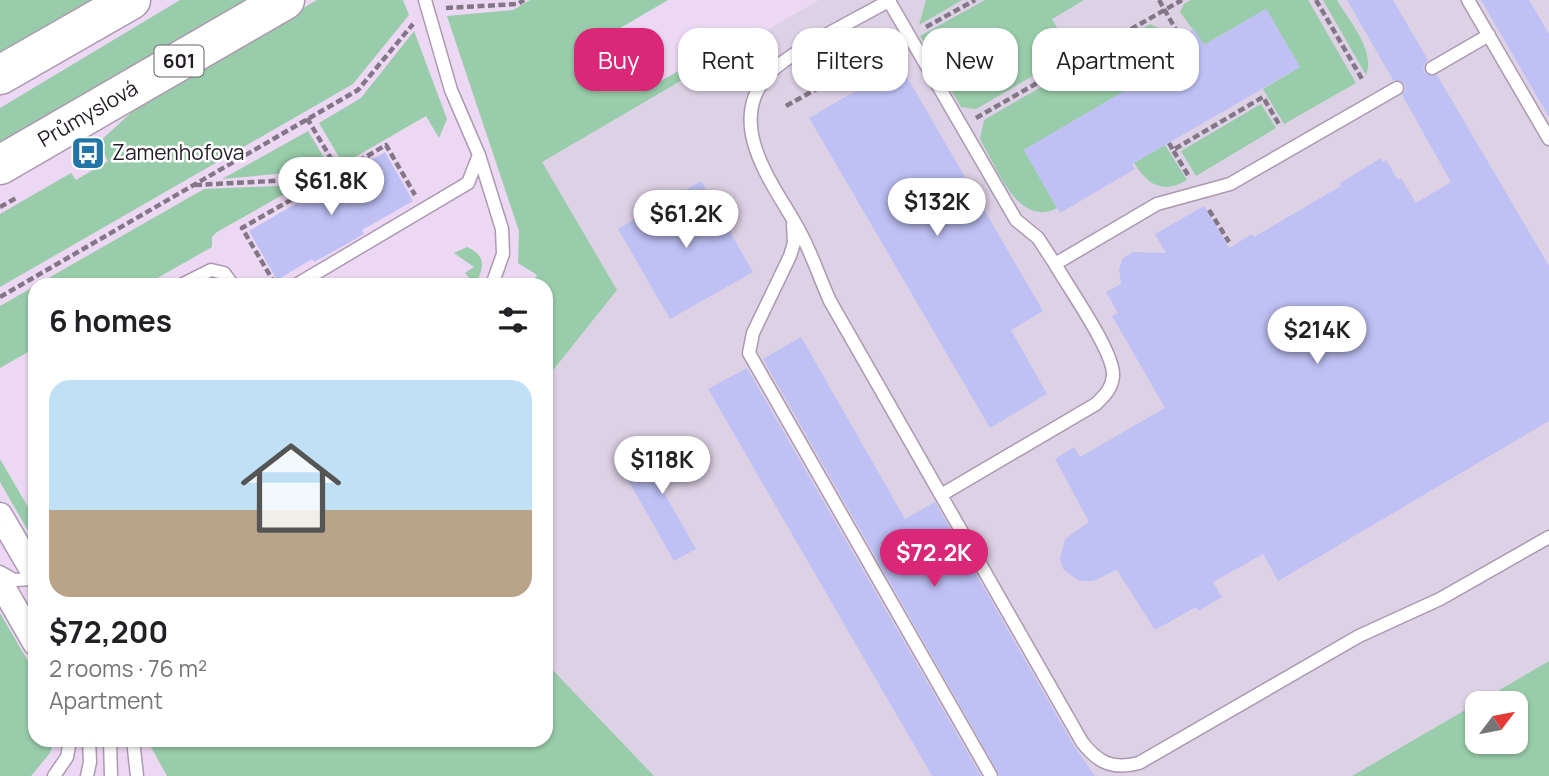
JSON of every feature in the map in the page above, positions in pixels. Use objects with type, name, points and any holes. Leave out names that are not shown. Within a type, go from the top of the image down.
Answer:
[{"type":"main road","points":[[0,75],[131,0]]},
{"type":"main road","name":"Průmyslová","points":[[9,181],[285,0]]},
{"type":"street","points":[[0,514],[28,564]]},
{"type":"street","points":[[0,582],[28,631]]},
{"type":"lane","points":[[425,0],[427,17],[451,90],[479,155],[502,229],[503,254],[494,278]]},
{"type":"lane","points":[[1468,0],[1549,139]]},
{"type":"lane","points":[[941,495],[1096,404],[1111,387],[1113,375],[1105,348],[1055,264],[1038,238],[1016,220],[890,1],[779,66],[761,85],[751,117],[755,151],[791,217],[830,302],[1082,742],[1112,771],[1139,762],[1359,636],[1440,598],[1549,537]]},
{"type":"lane","points":[[1432,68],[1489,35]]},
{"type":"lane","points":[[1055,264],[1157,204],[1230,184],[1397,88]]},
{"type":"lane","points":[[308,278],[468,183],[479,155]]},
{"type":"lane","points":[[791,217],[794,243],[790,256],[753,333],[749,353],[991,776]]},
{"type":"lane","points":[[195,278],[211,270],[225,274],[228,278]]},
{"type":"lane","points":[[0,572],[14,580],[28,578]]},
{"type":"lane","points":[[54,776],[67,757],[69,747]]},
{"type":"lane","points":[[86,776],[90,762],[89,747]]},
{"type":"lane","points":[[110,747],[111,776]]},
{"type":"lane","points":[[134,747],[137,776]]},
{"type":"path","points":[[33,278],[358,90],[411,25],[445,8],[517,4],[524,0]]},
{"type":"path","points":[[920,31],[975,0]]},
{"type":"path","points":[[1159,0],[1175,28]]},
{"type":"path","points":[[961,126],[1182,0]]},
{"type":"path","points":[[1316,0],[1362,79]]},
{"type":"path","points":[[786,106],[813,91]]},
{"type":"path","points":[[1173,150],[1263,97],[1280,126]]},
{"type":"path","points":[[307,118],[340,175]]},
{"type":"path","points":[[1169,143],[1191,178]]},
{"type":"path","points":[[271,278],[242,228],[330,178],[340,175],[386,145],[419,202]]},
{"type":"path","points":[[194,185],[330,178]]},
{"type":"path","points":[[0,207],[9,181]]},
{"type":"path","points":[[1206,204],[1229,242]]},
{"type":"path","points":[[0,297],[28,281]]},
{"type":"shaded area","points":[[819,0],[1549,0],[1549,661],[1498,691],[1465,691],[1465,710],[1352,776],[654,776],[553,670],[553,370],[617,290],[541,162],[678,82],[678,91],[778,91],[778,28],[771,28]]},
{"type":"green space","points":[[0,0],[102,0],[0,59]]},
{"type":"green space","points":[[180,0],[250,0],[0,145],[0,108]]},
{"type":"green space","points":[[317,0],[403,0],[409,15],[353,84],[0,287],[0,214],[71,173],[76,180],[108,161],[98,143],[146,99]]},
{"type":"green space","points":[[530,0],[668,0],[620,28],[574,28],[574,91],[663,91],[542,162],[617,290],[553,370],[553,278],[535,278],[537,275],[518,263],[519,231],[447,16],[513,10]]},
{"type":"green space","points":[[926,0],[962,0],[919,25]]},
{"type":"green space","points":[[985,0],[1084,0],[1052,19],[1057,28],[1032,28],[1032,76],[1018,84],[1018,28],[934,28]]},
{"type":"green space","points":[[1191,0],[1308,0],[1356,83],[1284,124],[1263,89],[1300,67],[1266,9],[1204,45],[1199,38],[1199,28],[1192,28],[1180,12],[1184,4]]},
{"type":"green space","points":[[1323,0],[1337,0],[1360,36],[1367,56],[1366,75]]},
{"type":"green space","points":[[1150,24],[1157,28],[1143,28]]},
{"type":"green space","points":[[414,31],[447,119],[439,138],[426,116],[343,164],[319,123],[361,98]]},
{"type":"green space","points":[[678,71],[678,82],[664,91],[664,79]]},
{"type":"green space","points":[[952,91],[1007,91],[976,109],[961,107]]},
{"type":"green space","points":[[1034,91],[1125,91],[1024,150],[1057,208],[1043,212],[1031,210],[1020,203],[1001,178],[980,139],[984,120]]},
{"type":"green space","points":[[1261,104],[1276,128],[1196,176],[1181,151]]},
{"type":"green space","points":[[308,131],[331,169],[222,179]]},
{"type":"green space","points":[[1165,145],[1187,180],[1164,187],[1151,182],[1134,163]]},
{"type":"green space","points":[[300,185],[217,232],[212,237],[212,247],[157,278],[48,278],[204,189]]},
{"type":"green space","points":[[467,247],[478,254],[482,268],[478,278],[469,278],[465,273],[474,267],[454,253]]},
{"type":"green space","points":[[28,290],[28,352],[0,368],[0,306]]},
{"type":"green space","points":[[0,459],[28,507],[28,531],[0,482]]},
{"type":"green space","points":[[0,613],[28,661],[28,747],[52,747],[31,776],[0,776]]},
{"type":"green space","points":[[1549,661],[1549,776],[1352,776],[1465,710],[1465,754],[1528,754],[1528,691],[1498,691]]},
{"type":"green space","points":[[553,670],[654,776],[167,776],[151,747],[553,747]]},
{"type":"building","points":[[1347,0],[1393,0],[1428,60],[1423,67],[1425,73],[1437,75],[1549,266],[1549,421],[1278,581],[1263,554],[1213,582],[1222,597],[1198,611],[1196,607],[1155,630],[1117,570],[1093,581],[1079,581],[1063,569],[1060,558],[1065,539],[1089,522],[1055,459],[1074,447],[1080,457],[1165,408],[1112,316],[1118,313],[1106,292],[1121,284],[1119,269],[1123,258],[1133,252],[1166,253],[1155,234],[1204,206],[1229,248],[1252,234],[1254,237],[1341,186],[1340,183],[1381,158],[1383,162],[1386,160],[1398,180],[1401,178],[1416,203],[1451,182],[1402,95],[1406,89],[1404,83],[1393,80]]},
{"type":"building","points":[[1481,0],[1529,0],[1549,34],[1549,117]]},
{"type":"building","points":[[1266,9],[1300,67],[1132,164],[1135,169],[1060,213],[1024,150],[1125,91],[1199,91],[1199,37],[1204,45]]},
{"type":"building","points":[[908,79],[1043,311],[1011,330],[1047,394],[990,428],[809,118],[855,91],[908,91]]},
{"type":"building","points":[[385,152],[413,201],[362,230],[364,234],[280,278],[276,278],[249,231]]},
{"type":"building","points":[[701,181],[753,272],[670,319],[618,229]]},
{"type":"building","points":[[801,337],[905,519],[935,502],[1074,746],[1095,776],[1000,776],[763,359]]},
{"type":"building","points":[[747,368],[981,776],[932,776],[708,389]]},
{"type":"building","points":[[685,436],[695,454],[655,477],[696,549],[674,561],[623,471]]},
{"type":"place","name":"Zamenhofova","points":[[88,153]]}]
